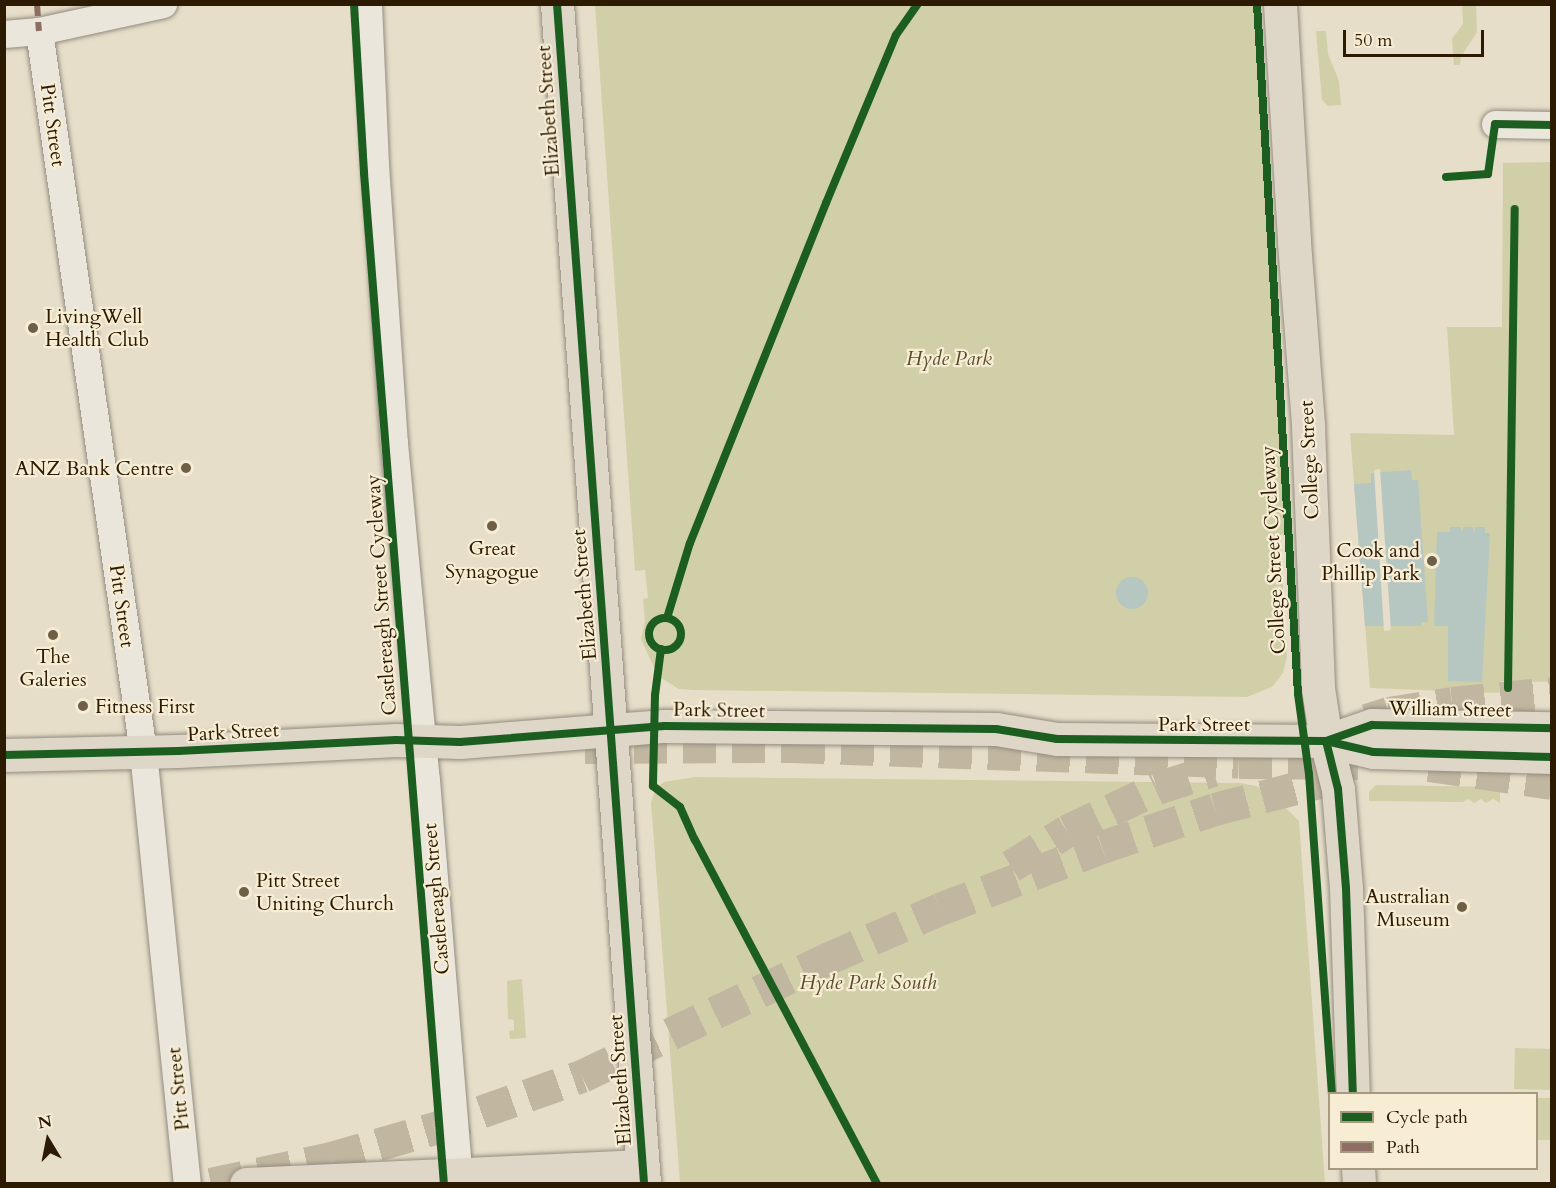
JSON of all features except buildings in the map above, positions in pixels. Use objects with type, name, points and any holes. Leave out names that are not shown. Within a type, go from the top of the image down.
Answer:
[{"type":"main road","name":"Elizabeth Street","points":[[556,4],[644,1175]]},
{"type":"main road","name":"College Street","points":[[1280,4],[1308,426],[1318,688],[1326,741],[1338,789],[1346,888],[1353,1092]]},
{"type":"main road","name":"William Street","points":[[1326,741],[1372,724],[1551,728]]},
{"type":"main road","name":"Park Street","points":[[4,755],[143,752],[422,740],[460,742],[664,726],[996,729],[1057,739],[1326,741]]},
{"type":"main road","points":[[1326,741],[1373,752],[1551,756]]},
{"type":"main road","points":[[246,1184],[644,1175]]},
{"type":"street","points":[[4,34],[39,31],[164,4]]},
{"type":"street","name":"Castlereagh Street","points":[[368,4],[375,165],[394,442],[459,1179]]},
{"type":"street","name":"Pitt Street","points":[[39,31],[143,752],[188,1184]]},
{"type":"street","points":[[1496,124],[1551,125]]},
{"type":"green space","name":"Hyde Park","points":[[595,5],[1254,5],[1288,534],[1280,535],[1287,656],[1283,673],[1272,687],[1247,697],[693,690],[679,689],[658,676],[641,639],[645,621],[643,599],[648,598],[645,570],[635,571]]},
{"type":"green space","points":[[1462,5],[1476,5],[1477,32],[1461,57],[1460,65],[1454,65],[1452,39],[1463,24]]},
{"type":"green space","points":[[1316,31],[1326,31],[1328,54],[1339,81],[1341,105],[1328,106],[1322,100]]},
{"type":"green space","name":"Cook and Phillip Park","points":[[1551,162],[1551,682],[1501,681],[1500,693],[1370,688],[1350,433],[1454,435],[1447,327],[1502,327],[1503,163]]},
{"type":"green space","name":"Hyde Park South","points":[[695,777],[1240,783],[1261,787],[1266,792],[1265,805],[1279,809],[1286,808],[1299,821],[1325,1183],[680,1183],[651,803],[655,789],[664,782]]},
{"type":"green space","points":[[1376,785],[1500,787],[1500,803],[1493,799],[1486,803],[1481,799],[1474,803],[1468,799],[1463,802],[1369,801],[1369,792]]},
{"type":"green space","points":[[522,979],[526,1038],[510,1039],[509,1031],[514,1030],[514,1020],[508,1019],[507,981]]},
{"type":"green space","points":[[1515,1048],[1551,1049],[1551,1090],[1514,1089]]},
{"type":"green space","points":[[1538,1098],[1551,1098],[1551,1140],[1538,1140]]},
{"type":"shaded area","points":[[1411,470],[1412,480],[1418,480],[1428,622],[1421,622],[1421,626],[1365,626],[1354,484],[1371,483],[1371,473]]},
{"type":"shaded area","points":[[1450,527],[1460,527],[1463,532],[1463,527],[1473,527],[1475,533],[1475,527],[1485,527],[1485,533],[1490,533],[1482,682],[1448,681],[1448,626],[1434,626],[1437,532],[1450,532]]},
{"type":"shaded area","points":[[1132,577],[1143,582],[1148,593],[1143,604],[1132,609],[1121,604],[1116,593],[1121,582]]},
{"type":"pier","points":[[1380,469],[1391,630],[1384,631],[1374,470]]},
{"type":"tunnel","points":[[1367,720],[1389,713],[1452,703],[1552,693]]},
{"type":"tunnel","points":[[585,747],[792,746],[1239,762],[1358,763]]},
{"type":"tunnel","points":[[1429,765],[1552,783]]},
{"type":"tunnel","points":[[1011,866],[1067,831],[1157,788],[1213,770]]},
{"type":"tunnel","points":[[211,1184],[331,1158],[435,1128],[582,1076],[827,959],[940,909],[1102,847],[1215,809],[1346,775]]},
{"type":"marked path","points":[[37,4],[39,31]]},
{"type":"cycle path","name":"Castlereagh Street Cycleway","points":[[354,4],[364,173],[444,1184]]},
{"type":"cycle path","points":[[557,4],[644,1184]]},
{"type":"cycle path","points":[[667,618],[690,543],[826,203],[896,35],[918,4]]},
{"type":"cycle path","name":"College Street Cycleway","points":[[1257,4],[1298,694],[1309,774],[1332,1092]]},
{"type":"cycle path","points":[[1446,177],[1488,174],[1495,124],[1552,125]]},
{"type":"cycle path","points":[[1508,688],[1515,209]]},
{"type":"cycle path","points":[[665,618],[676,623],[681,634],[676,645],[665,650],[654,645],[649,634],[654,623],[665,618]]},
{"type":"cycle path","points":[[661,649],[655,695],[653,786],[680,807],[695,840],[877,1184]]},
{"type":"cycle path","points":[[1326,741],[1372,725],[1552,728]]},
{"type":"cycle path","points":[[4,755],[178,751],[396,740],[460,742],[664,726],[996,729],[1057,739],[1326,741],[1373,752],[1552,757]]},
{"type":"cycle path","points":[[1326,741],[1338,789],[1346,888],[1353,1092]]},
{"type":"place","name":"LivingWell Health Club","points":[[33,328]]},
{"type":"place","name":"ANZ Bank Centre","points":[[186,468]]},
{"type":"place","name":"Great Synagogue","points":[[492,526]]},
{"type":"place","name":"Cook and Phillip Park","points":[[1432,561]]},
{"type":"place","name":"The Galeries","points":[[53,635]]},
{"type":"place","name":"Fitness First","points":[[83,706]]},
{"type":"place","name":"Pitt Street Uniting Church","points":[[244,892]]},
{"type":"place","name":"Australian Museum","points":[[1462,907]]}]
